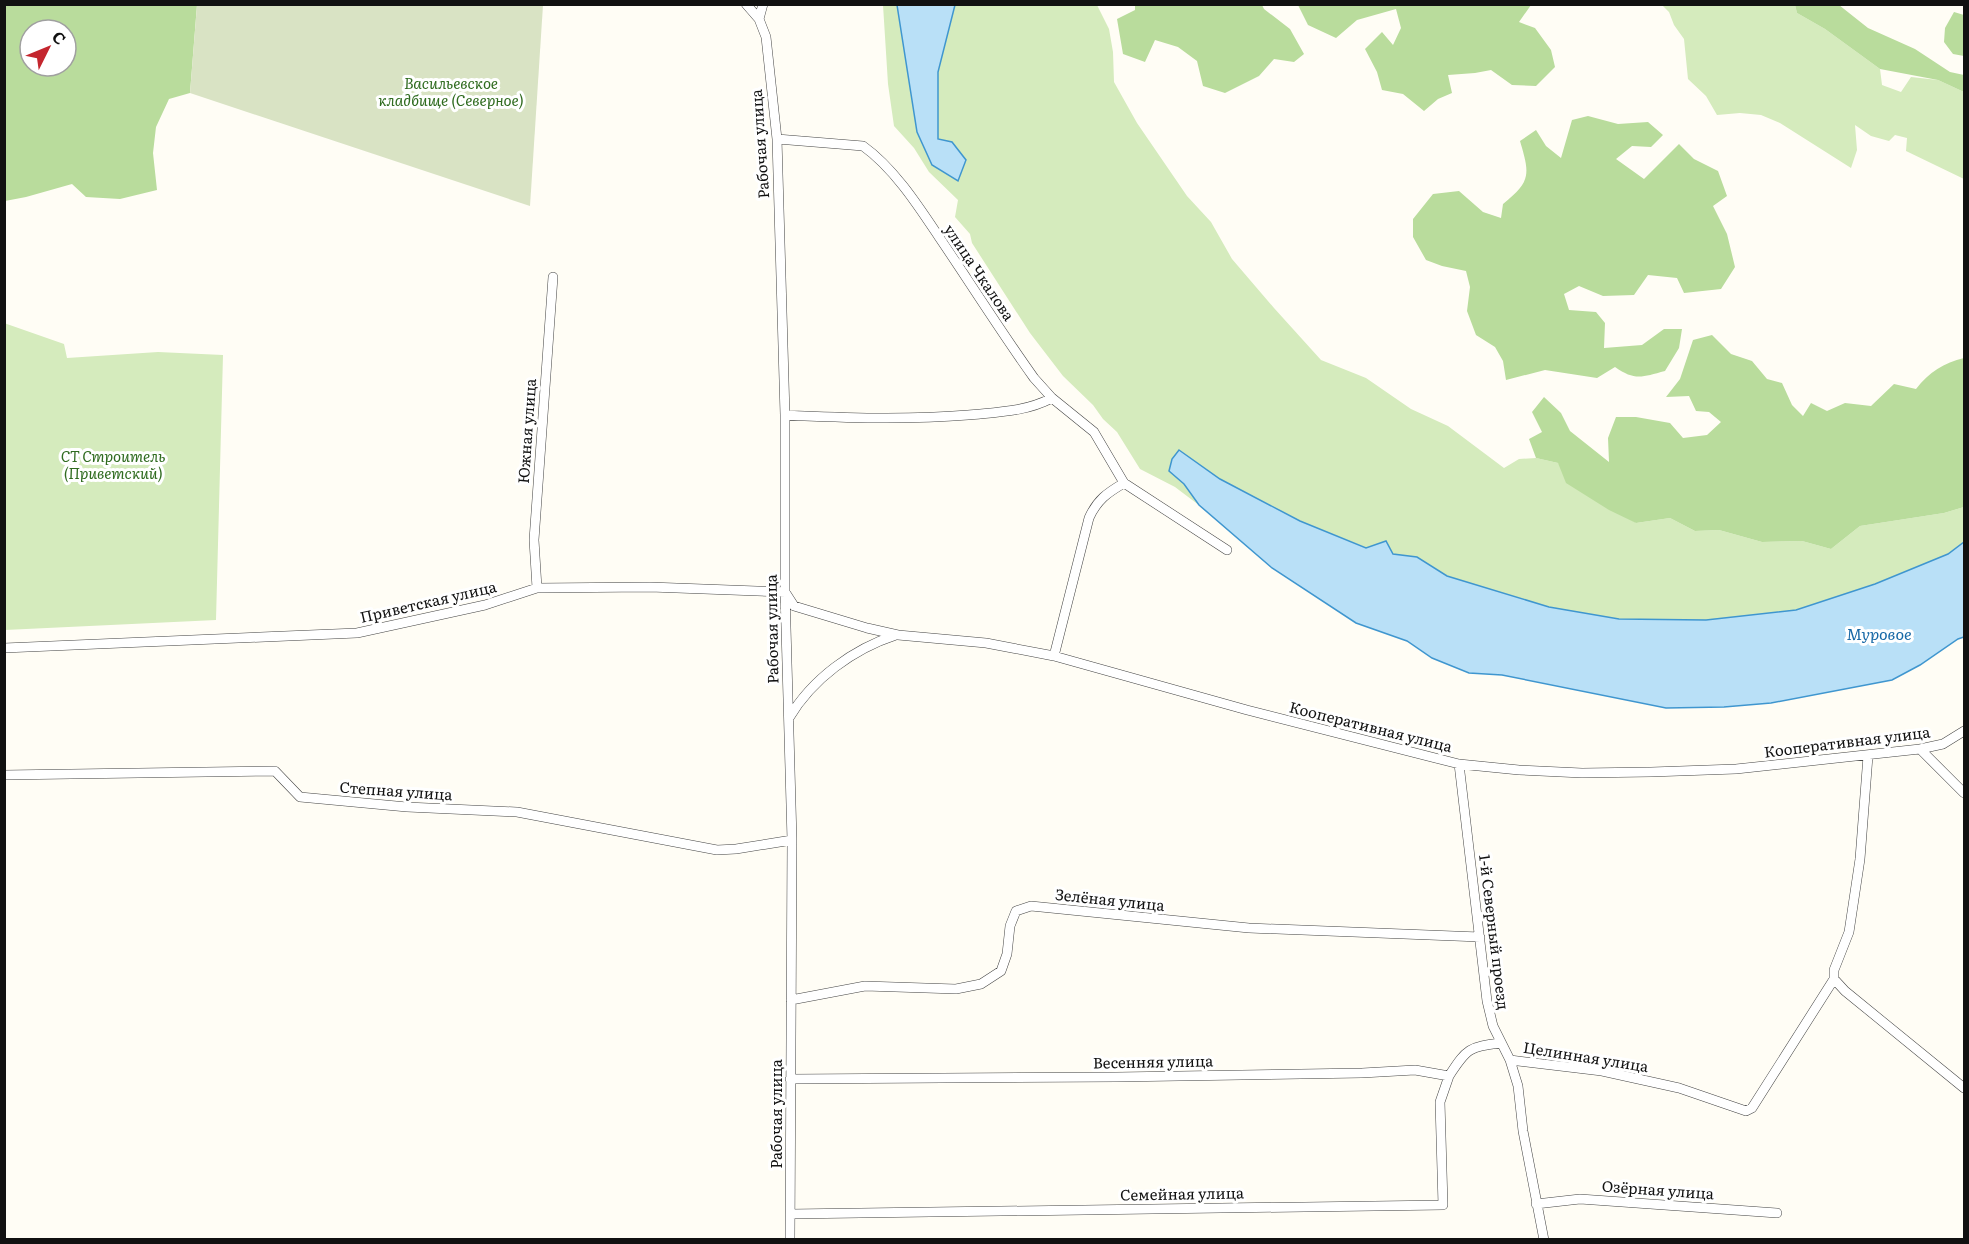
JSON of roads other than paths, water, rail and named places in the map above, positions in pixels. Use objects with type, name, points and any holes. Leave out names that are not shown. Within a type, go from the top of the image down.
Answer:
[{"type":"street","name":"Рабочая улица","points":[[746,4],[759,19],[766,38],[777,140],[785,415],[785,592],[792,840],[790,1239]]},
{"type":"street","points":[[759,19],[763,4]]},
{"type":"street","name":"улица Чкалова","points":[[777,140],[863,147],[882,162],[921,210],[1024,364],[1052,398],[1094,432],[1124,483],[1227,550]]},
{"type":"street","name":"Южная улица","points":[[537,588],[534,540],[553,277]]},
{"type":"street","points":[[785,415],[855,418],[934,417],[1034,408],[1052,398]]},
{"type":"street","points":[[1054,656],[1089,518],[1095,505],[1105,494],[1124,483]]},
{"type":"street","name":"Приветская улица","points":[[4,648],[357,633],[485,605],[537,588],[650,587],[785,592]]},
{"type":"street","name":"Кооперативная улица","points":[[785,592],[794,606],[867,628],[898,634],[986,643],[1054,656],[1248,710],[1459,764],[1582,773],[1737,769],[1920,750],[1943,744],[1965,731]]},
{"type":"street","points":[[789,718],[800,699],[818,681],[860,651],[898,634]]},
{"type":"street","points":[[1920,750],[1965,793]]},
{"type":"street","name":"Целинная улица","points":[[1510,1060],[1602,1071],[1679,1088],[1746,1111],[1752,1108],[1834,979],[1834,970],[1850,932],[1860,859],[1868,756]]},
{"type":"street","name":"1-й Северный проезд","points":[[1459,764],[1487,1001],[1493,1026],[1510,1060],[1518,1086],[1523,1131],[1544,1239]]},
{"type":"street","name":"Степная улица","points":[[4,775],[275,771],[300,797],[407,807],[517,812],[717,850],[792,840]]},
{"type":"street","name":"Зелёная улица","points":[[791,1000],[865,986],[956,988],[981,984],[1001,971],[1007,954],[1010,926],[1016,911],[1031,906],[1249,928],[1480,937]]},
{"type":"street","points":[[1834,979],[1845,991],[1965,1088]]},
{"type":"street","points":[[1449,1076],[1460,1059],[1473,1047],[1501,1043]]},
{"type":"street","name":"Весенняя улица","points":[[790,1079],[1362,1073],[1415,1070],[1449,1076]]},
{"type":"street","name":"Семейная улица","points":[[790,1214],[1443,1205],[1440,1102],[1449,1076]]},
{"type":"street","name":"Озёрная улица","points":[[1536,1204],[1580,1199],[1777,1213]]},
{"type":"water","points":[[897,5],[955,5],[938,72],[938,139],[952,142],[966,160],[958,181],[932,165],[917,132]]},
{"type":"water","name":"Муровое","points":[[1179,450],[1220,479],[1300,521],[1366,548],[1386,541],[1393,554],[1417,557],[1447,576],[1549,607],[1619,619],[1706,620],[1796,610],[1875,584],[1948,554],[1964,542],[1964,637],[1892,680],[1771,703],[1724,707],[1666,708],[1502,675],[1469,673],[1432,658],[1407,641],[1356,623],[1272,568],[1199,505],[1184,484],[1169,471],[1172,459]]},
{"type":"park label","name":"Васильевское кладбище (Северное)","points":[[451,90]]},
{"type":"park label","name":"СТ Строитель (Приветский)","points":[[113,464]]}]
